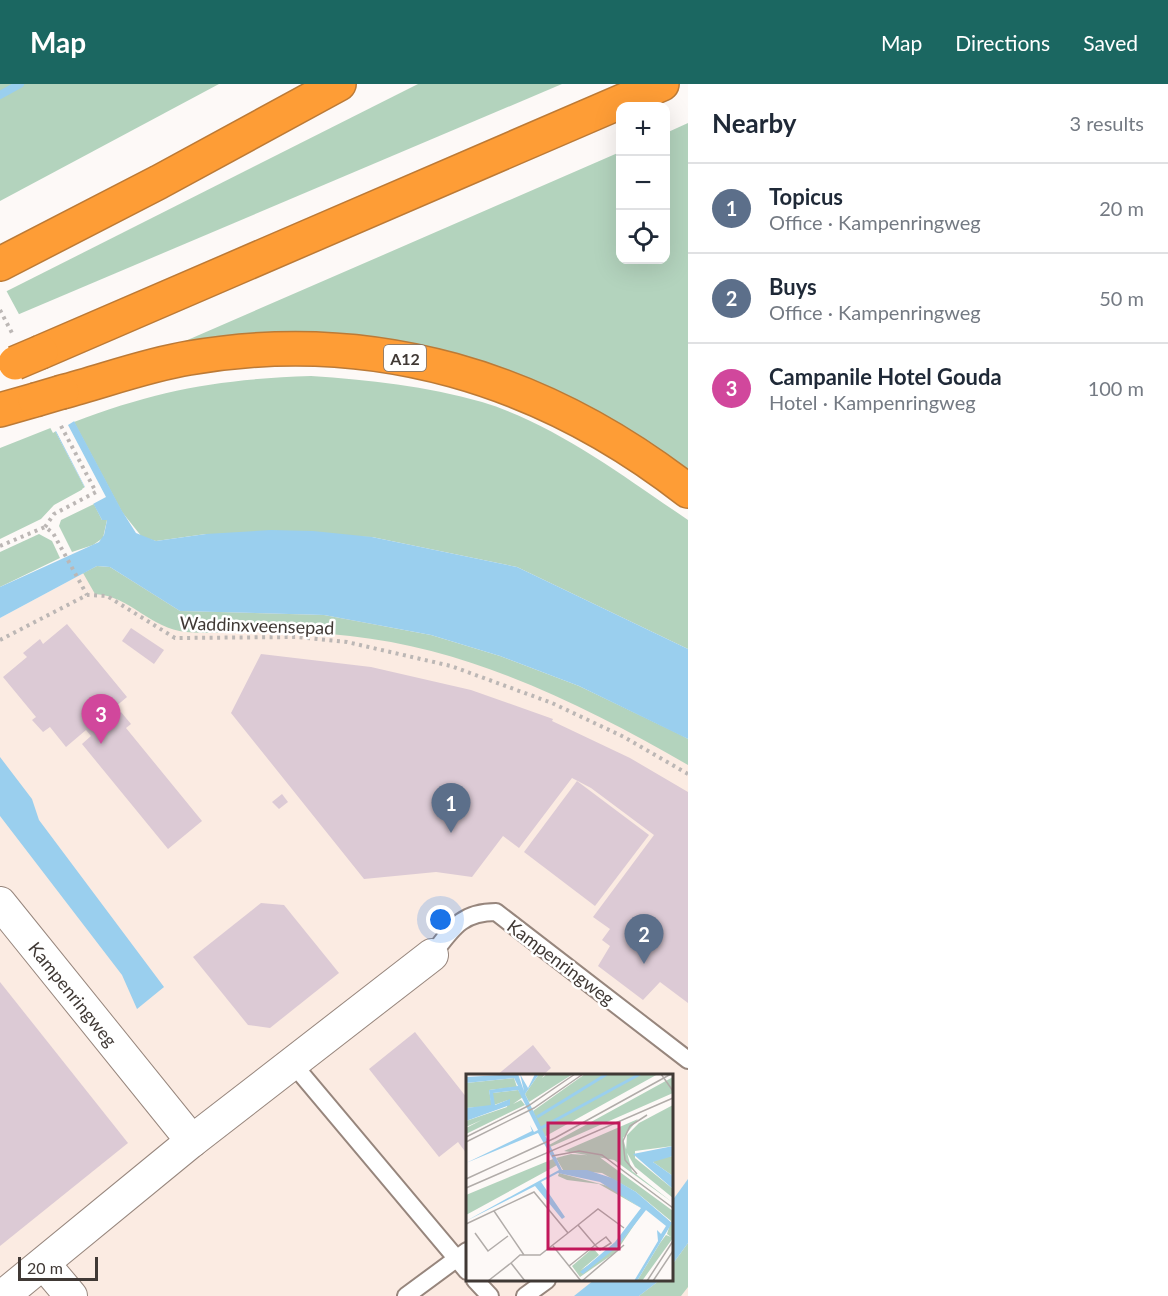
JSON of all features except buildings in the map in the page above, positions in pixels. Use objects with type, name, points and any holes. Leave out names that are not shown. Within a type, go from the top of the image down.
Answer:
[{"type":"highway","points":[[0,264],[159,182],[339,84]]},
{"type":"highway","points":[[19,362],[662,84]]},
{"type":"highway","name":"A12","points":[[0,410],[138,370],[211,355],[302,349],[391,356],[462,371],[537,400],[624,446],[688,491]]},
{"type":"street","name":"Kampenringweg","points":[[0,903],[192,1140]]},
{"type":"street","name":"Kampenringweg","points":[[3,1296],[192,1140],[432,955]]},
{"type":"street","points":[[44,1264],[71,1296]]},
{"type":"lane","name":"Kampenringweg","points":[[432,955],[452,929],[465,917],[478,912],[496,912],[688,1060]]},
{"type":"lane","points":[[293,1064],[464,1260],[406,1296]]},
{"type":"lane","points":[[476,1281],[490,1296]]},
{"type":"lane","points":[[525,1296],[546,1281]]},
{"type":"path","points":[[0,546],[45,527],[54,514],[76,503]]},
{"type":"path","points":[[0,640],[87,595],[62,547],[53,533],[45,527]]},
{"type":"path","name":"Waddinxveensepad","points":[[87,595],[107,596],[175,638],[297,637],[337,641],[451,666],[552,703],[624,737],[688,774]]},
{"type":"shaded area","points":[[97,566],[216,610],[324,615],[374,623],[688,739],[688,1296],[0,1296],[0,618]]},
{"type":"green space","points":[[0,84],[219,84],[0,201]]},
{"type":"green space","points":[[418,84],[562,84],[17,315],[5,292]]},
{"type":"green space","points":[[688,123],[688,478],[476,367],[153,355],[616,154],[616,264],[670,264],[670,131]]},
{"type":"green space","points":[[311,376],[419,388],[461,396],[509,412],[563,438],[688,520],[688,649],[517,567],[372,537],[206,534],[156,541],[142,537],[122,512],[74,422],[133,402],[190,388],[248,380]]},
{"type":"green space","points":[[53,427],[85,488],[54,505],[41,519],[0,539],[0,448]]},
{"type":"green space","points":[[94,504],[102,520],[107,520],[103,538],[93,545],[72,552],[59,526],[61,520]]},
{"type":"green space","points":[[39,534],[52,541],[60,558],[0,587],[0,552]]},
{"type":"green space","points":[[97,566],[110,567],[180,611],[324,615],[431,635],[500,656],[579,686],[688,739],[688,765],[567,701],[483,667],[439,653],[395,643],[320,633],[278,631],[199,633],[173,630],[119,600],[95,594],[83,573]]},
{"type":"green space","points":[[688,1243],[688,1287],[681,1296],[639,1296],[659,1281],[673,1281],[673,1264]]},
{"type":"water","points":[[0,282],[122,511],[136,533],[156,541],[206,534],[271,530],[313,531],[372,537],[517,567],[688,649],[688,739],[579,686],[500,656],[431,635],[324,615],[180,611],[110,567],[97,566],[0,618],[0,587],[99,542],[104,535],[107,520],[102,520],[0,327]]},
{"type":"water","points":[[0,757],[32,799],[39,820],[164,987],[137,1009],[122,975],[0,816]]},
{"type":"water","points":[[688,1179],[688,1243],[673,1264],[673,1200]]},
{"type":"water","points":[[593,1281],[659,1281],[639,1296],[574,1296]]},
{"type":"pier","points":[[0,279],[76,420],[68,425],[106,497],[91,505],[82,489],[85,487],[56,431],[53,433],[0,333]]},
{"type":"waterway","points":[[0,95],[20,84]]},
{"type":"place","name":"Campanile Hotel Gouda","points":[[101,744]]},
{"type":"place","name":"Topicus","points":[[451,833]]},
{"type":"place","name":"Buys","points":[[644,964]]}]
